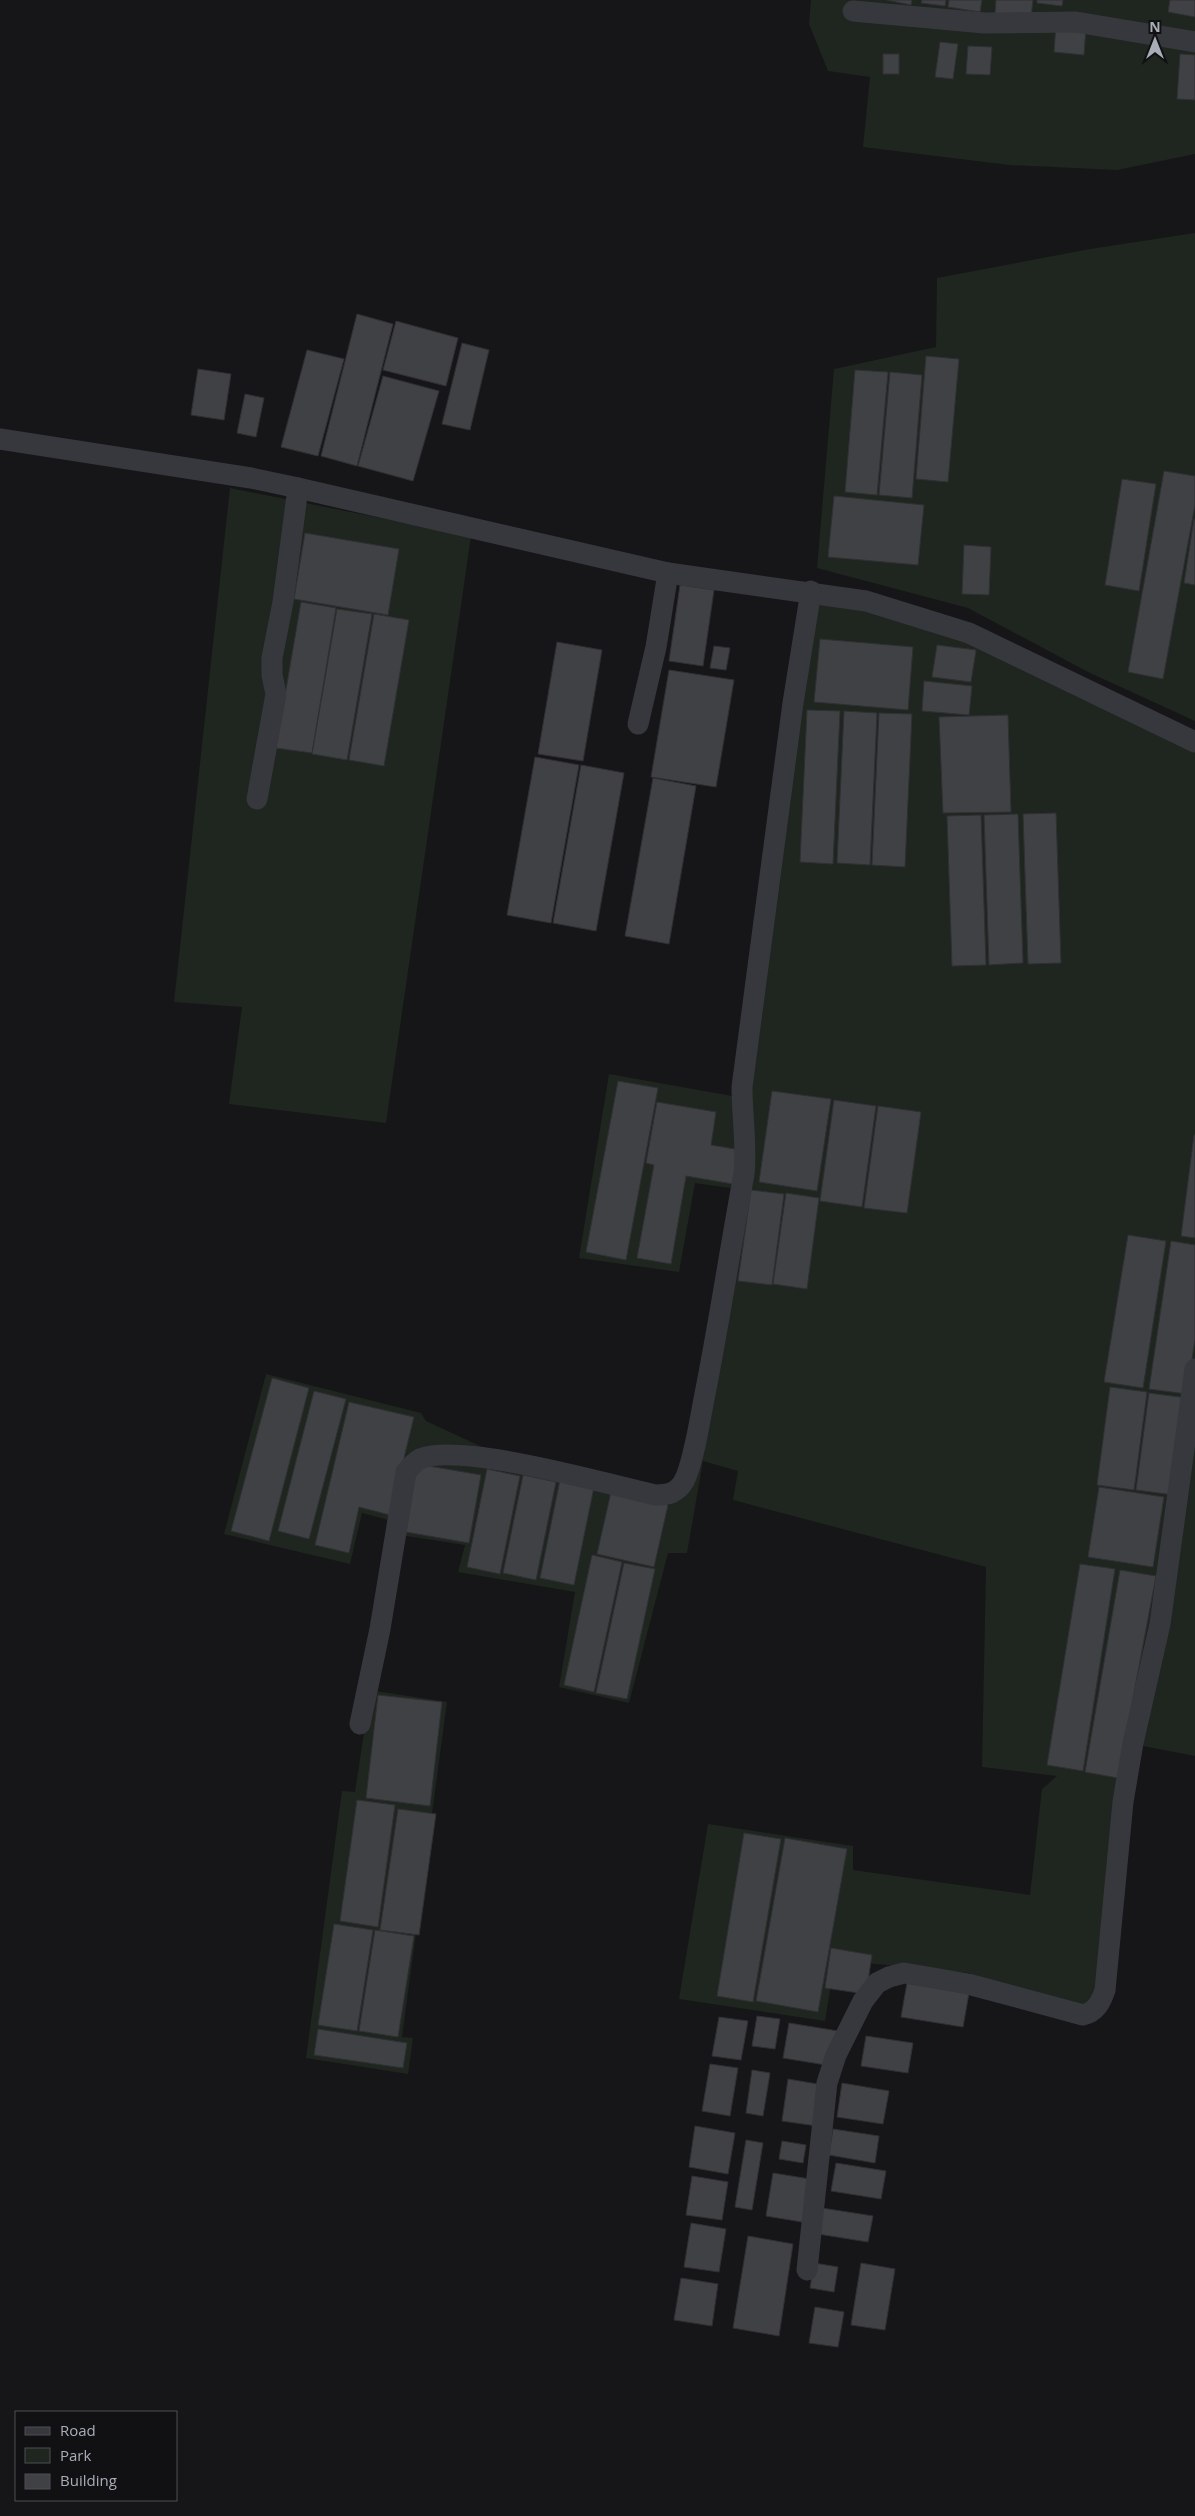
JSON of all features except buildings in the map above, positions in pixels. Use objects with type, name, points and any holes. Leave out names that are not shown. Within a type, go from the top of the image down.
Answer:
[{"type":"street","points":[[853,12],[984,22],[1076,22],[1195,42]]},
{"type":"street","points":[[0,439],[251,478],[668,573],[866,601],[969,633],[1195,742]]},
{"type":"street","points":[[257,799],[276,694],[272,675],[272,658],[283,602],[298,488]]},
{"type":"street","points":[[638,724],[656,647],[668,573]]},
{"type":"street","points":[[360,1724],[380,1629],[406,1472],[419,1459],[439,1455],[473,1456],[655,1495],[669,1495],[675,1492],[684,1480],[696,1436],[713,1352],[744,1174],[746,1151],[743,1128],[742,1087],[790,722],[811,592]]},
{"type":"street","points":[[807,2270],[827,2083],[836,2056],[863,2001],[877,1983],[904,1973],[968,1984],[1082,2015],[1090,2013],[1101,2001],[1105,1990],[1123,1802],[1132,1743],[1160,1624],[1195,1369]]},
{"type":"green space","points":[[811,0],[1195,0],[1195,154],[1117,170],[1009,165],[863,147],[870,77],[828,71],[809,24]]},
{"type":"green space","points":[[1195,233],[1195,721],[1088,672],[968,608],[817,568],[834,369],[936,347],[937,278],[1090,249]]},
{"type":"green space","points":[[230,488],[471,536],[386,1123],[229,1104],[242,1007],[174,1002]]},
{"type":"green space","points":[[816,583],[952,620],[1195,748],[1195,1756],[1138,1745],[1103,2009],[1044,1998],[969,1973],[835,1960],[825,2021],[679,1999],[708,1824],[853,1846],[853,1870],[1030,1895],[1042,1789],[1057,1776],[982,1767],[986,1567],[733,1500],[738,1471],[703,1461],[687,1553],[668,1553],[629,1703],[559,1687],[575,1592],[458,1572],[465,1545],[400,1535],[376,1691],[447,1702],[402,2037],[413,2038],[408,2074],[306,2058],[342,1791],[355,1792],[396,1522],[362,1513],[350,1564],[224,1534],[266,1374],[421,1413],[426,1421],[482,1447],[664,1489],[679,1488],[744,1190],[695,1183],[679,1272],[579,1258],[609,1074],[743,1098]]}]
